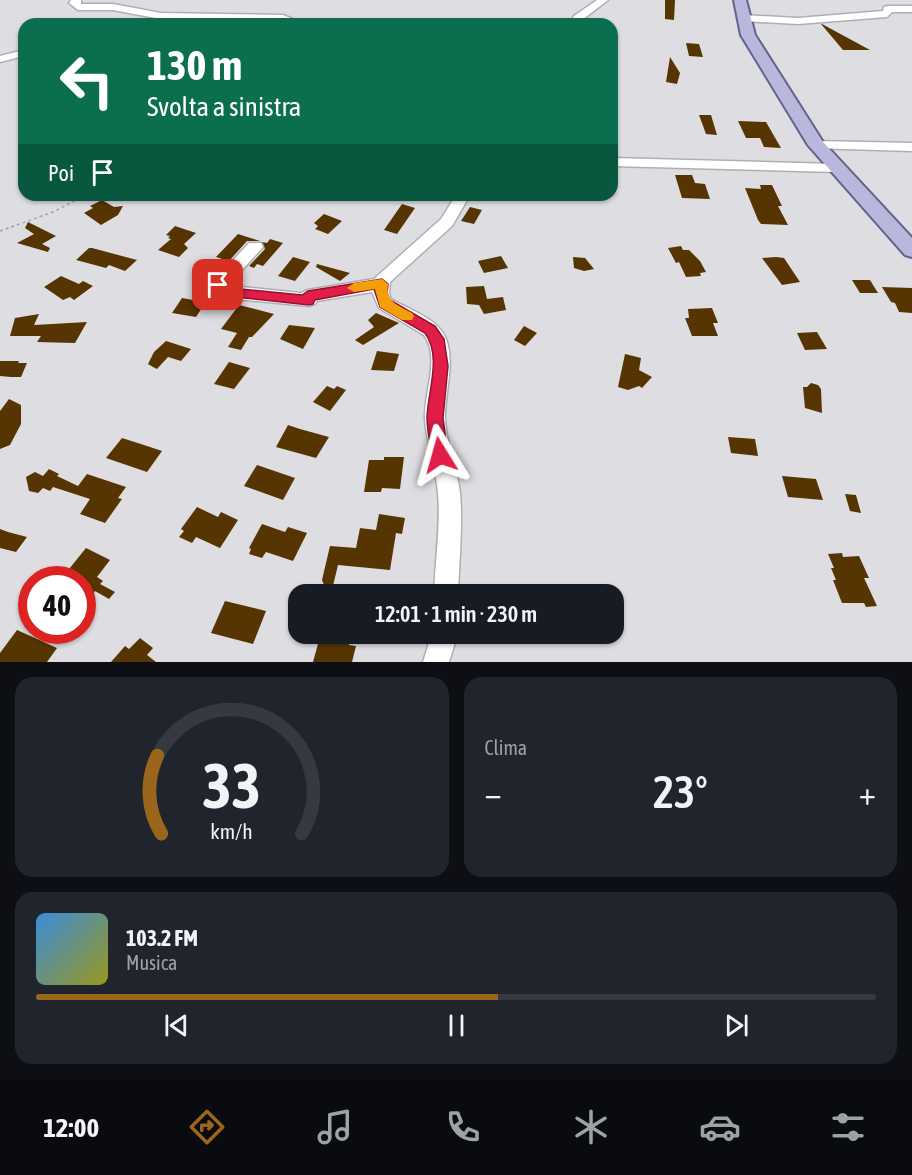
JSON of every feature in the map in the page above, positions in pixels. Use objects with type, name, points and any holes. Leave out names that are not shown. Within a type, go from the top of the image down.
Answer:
[{"type":"main road","points":[[740,0],[748,35],[816,145],[912,250]]},
{"type":"street","points":[[76,0],[74,3],[78,7],[90,11],[112,7],[161,16],[283,18]]},
{"type":"street","points":[[578,18],[603,0]]},
{"type":"street","points":[[743,18],[798,21],[887,14],[888,9],[912,9]]},
{"type":"street","points":[[0,59],[18,54]]},
{"type":"street","points":[[816,145],[912,147]]},
{"type":"street","points":[[618,162],[836,168]]},
{"type":"street","points":[[446,584],[449,493],[440,455],[435,418],[440,348],[430,330],[385,303],[380,293],[382,280],[447,222],[459,201]]},
{"type":"street","points":[[255,247],[218,285],[233,288],[236,293],[309,300],[308,296],[382,284]]},
{"type":"street","points":[[436,662],[442,644]]},
{"type":"path","points":[[0,231],[53,212],[74,201]]},
{"type":"building","points":[[665,0],[675,0],[674,20],[665,19]]},
{"type":"building","points":[[822,24],[870,50],[843,50]]},
{"type":"building","points":[[686,43],[699,44],[703,57],[689,56]]},
{"type":"building","points":[[670,57],[680,73],[677,84],[666,82]]},
{"type":"building","points":[[699,115],[711,115],[717,135],[706,134]]},
{"type":"building","points":[[738,121],[766,122],[781,148],[764,147],[760,138],[746,138]]},
{"type":"building","points":[[675,175],[692,175],[695,183],[705,184],[710,199],[682,198]]},
{"type":"building","points":[[760,185],[772,185],[782,206],[778,206],[788,225],[761,224],[758,220],[745,188],[761,189]]},
{"type":"building","points":[[104,201],[114,207],[123,206],[118,215],[101,225],[84,213],[93,208],[90,206]]},
{"type":"building","points":[[402,204],[415,208],[397,234],[384,230]]},
{"type":"building","points":[[470,207],[482,210],[474,224],[461,221]]},
{"type":"building","points":[[324,214],[342,221],[328,234],[315,229],[318,226],[314,223]]},
{"type":"building","points":[[28,222],[56,236],[42,244],[50,248],[48,252],[17,243],[34,234],[25,228]]},
{"type":"building","points":[[175,226],[196,233],[184,244],[188,248],[179,257],[158,250],[171,239],[166,235]]},
{"type":"building","points":[[238,234],[260,241],[247,241],[229,261],[216,257]]},
{"type":"building","points":[[270,239],[283,243],[263,266],[257,264],[254,268],[249,266],[265,249],[262,242],[267,243]]},
{"type":"building","points":[[681,246],[683,250],[689,250],[700,261],[706,272],[700,273],[701,276],[686,277],[679,262],[676,263],[668,248]]},
{"type":"building","points":[[89,248],[137,260],[125,271],[109,265],[106,268],[76,260]]},
{"type":"building","points":[[501,256],[508,268],[484,273],[478,261]]},
{"type":"building","points":[[293,257],[310,262],[295,281],[278,276]]},
{"type":"building","points":[[573,257],[585,258],[594,269],[584,271],[574,268]]},
{"type":"building","points":[[762,258],[784,258],[800,282],[782,285]]},
{"type":"building","points":[[317,264],[350,273],[340,281],[316,267]]},
{"type":"building","points":[[61,276],[79,284],[83,281],[93,286],[74,300],[70,297],[63,300],[44,287]]},
{"type":"building","points":[[852,280],[870,280],[878,293],[860,293]]},
{"type":"building","points":[[484,286],[487,299],[503,297],[506,310],[484,314],[479,305],[467,304],[466,287]]},
{"type":"building","points":[[882,287],[912,288],[912,313],[899,312]]},
{"type":"building","points":[[182,298],[207,300],[196,317],[172,313]]},
{"type":"building","points":[[239,305],[274,314],[252,337],[249,337],[241,350],[228,347],[237,333],[221,329]]},
{"type":"building","points":[[712,308],[718,323],[713,323],[718,336],[692,336],[685,318],[689,318],[688,309]]},
{"type":"building","points":[[376,313],[399,323],[363,345],[355,340],[374,327],[368,320]]},
{"type":"building","points":[[39,314],[34,325],[87,322],[75,343],[37,342],[41,336],[10,336],[15,318]]},
{"type":"building","points":[[289,325],[315,328],[303,349],[280,339]]},
{"type":"building","points":[[524,326],[537,333],[525,346],[514,340]]},
{"type":"building","points":[[817,332],[827,349],[805,350],[797,333]]},
{"type":"building","points":[[166,341],[191,349],[181,361],[168,357],[157,369],[148,364],[154,352]]},
{"type":"building","points":[[377,351],[399,354],[394,371],[371,370]]},
{"type":"building","points":[[625,354],[641,358],[639,370],[652,377],[642,388],[639,386],[628,390],[618,387]]},
{"type":"building","points":[[0,361],[27,363],[21,377],[11,377],[0,376]]},
{"type":"building","points":[[229,362],[250,368],[234,389],[214,384]]},
{"type":"building","points":[[811,383],[818,385],[821,389],[822,413],[805,408],[803,387]]},
{"type":"building","points":[[327,386],[334,389],[337,386],[346,390],[330,411],[313,402]]},
{"type":"building","points":[[9,399],[21,405],[21,424],[10,445],[0,449],[0,411]]},
{"type":"building","points":[[288,425],[329,437],[316,458],[276,447]]},
{"type":"building","points":[[728,437],[755,439],[758,456],[731,453]]},
{"type":"building","points":[[122,438],[162,451],[147,472],[106,458]]},
{"type":"building","points":[[384,457],[404,457],[400,489],[382,488],[381,492],[364,492],[369,460],[384,460]]},
{"type":"building","points":[[257,465],[295,478],[283,500],[244,486]]},
{"type":"building","points":[[49,469],[59,474],[57,476],[78,486],[87,474],[126,487],[118,498],[122,499],[105,523],[80,514],[90,499],[53,487],[50,491],[43,488],[38,493],[29,491],[26,477],[35,472],[43,476]]},
{"type":"building","points":[[782,476],[816,479],[823,500],[788,497]]},
{"type":"building","points":[[845,494],[856,495],[861,513],[850,511]]},
{"type":"building","points":[[197,507],[218,517],[221,512],[238,520],[220,548],[196,537],[192,543],[179,537],[184,531],[181,529]]},
{"type":"building","points":[[379,514],[405,518],[402,534],[396,533],[390,570],[338,565],[333,584],[324,584],[322,580],[330,546],[356,548],[360,528],[376,530]]},
{"type":"building","points":[[262,524],[285,532],[288,527],[307,533],[293,561],[266,552],[262,558],[249,554],[251,549],[249,548]]},
{"type":"building","points":[[0,529],[27,537],[16,552],[0,548]]},
{"type":"building","points":[[86,548],[110,560],[97,577],[103,581],[100,584],[115,592],[109,599],[96,592],[96,566],[71,566]]},
{"type":"building","points":[[842,553],[843,557],[859,556],[869,578],[864,578],[877,606],[866,607],[864,603],[842,603],[833,580],[836,580],[831,568],[834,568],[828,554]]},
{"type":"building","points":[[225,601],[266,611],[253,644],[211,633]]},
{"type":"building","points":[[17,630],[18,644],[48,644],[57,648],[47,662],[0,662],[0,653]]},
{"type":"building","points":[[140,638],[153,648],[147,655],[156,662],[111,662],[125,646],[129,649]]},
{"type":"building","points":[[318,644],[356,646],[352,662],[313,662]]},
{"type":"slow traffic","points":[[354,288],[382,284],[380,293],[385,303],[407,316]]},
{"type":"route","points":[[218,285],[233,288],[236,293],[309,300],[308,296],[382,284],[380,293],[385,303],[430,330],[437,339],[440,348],[440,366],[435,418],[440,455]]}]
